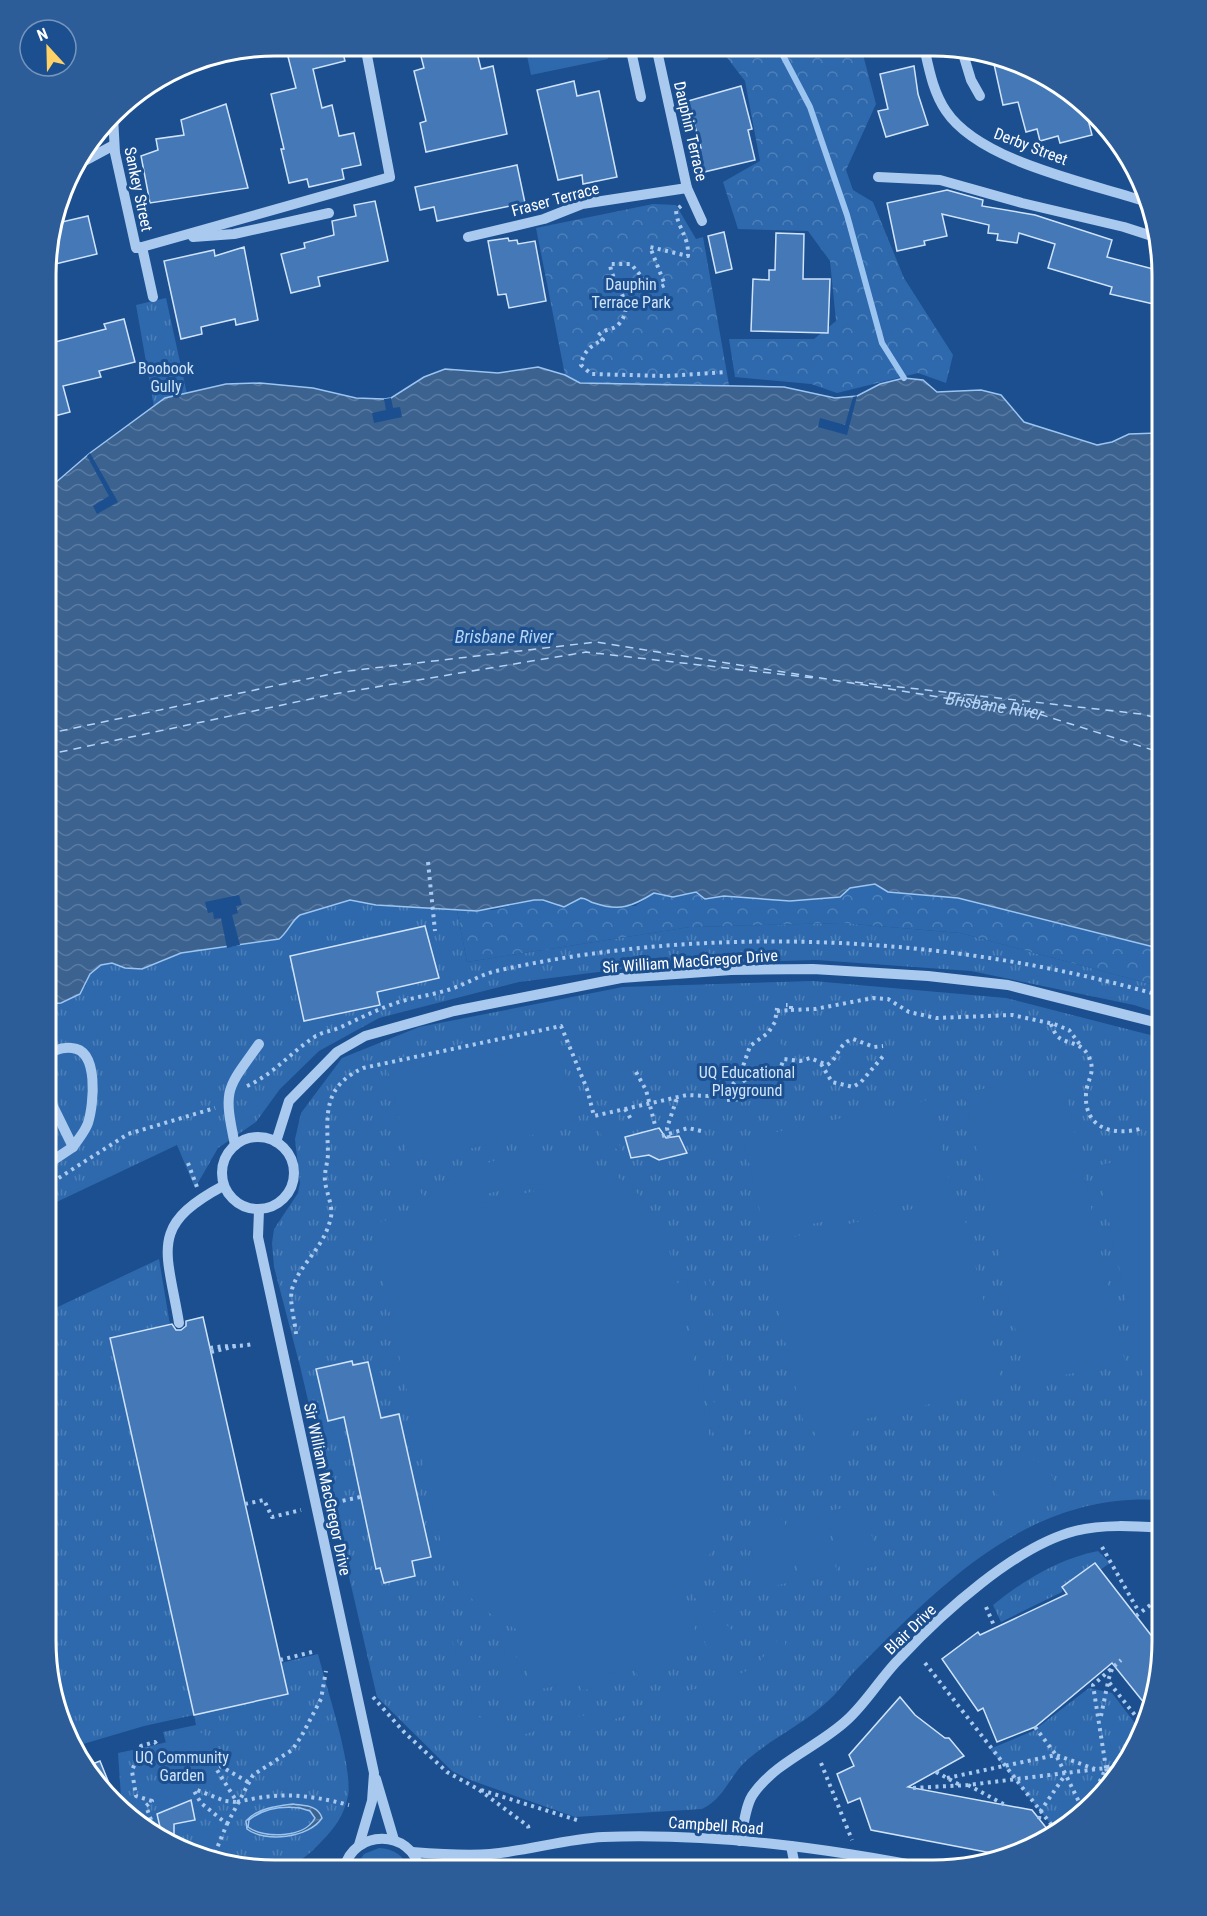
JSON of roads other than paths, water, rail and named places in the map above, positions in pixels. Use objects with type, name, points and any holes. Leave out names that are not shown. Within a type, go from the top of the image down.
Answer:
[{"type":"street","points":[[142,247],[390,177],[367,56]]},
{"type":"street","points":[[632,56],[640,98]]},
{"type":"street","name":"Dauphin Terrace","points":[[658,56],[687,188],[702,221]]},
{"type":"street","name":"Derby Street","points":[[926,56],[930,75],[941,104],[954,122],[972,138],[1004,155],[1138,198]]},
{"type":"street","points":[[964,58],[973,85],[980,96]]},
{"type":"street","name":"Sankey Street","points":[[113,127],[114,145],[136,248],[142,247],[153,297]]},
{"type":"street","points":[[89,159],[114,145]]},
{"type":"street","points":[[878,177],[940,180],[1147,232]]},
{"type":"street","name":"Fraser Terrace","points":[[468,237],[544,219],[582,204],[687,188]]},
{"type":"street","points":[[181,237],[234,234],[329,213]]},
{"type":"street","name":"Sir William MacGregor Drive","points":[[276,1142],[289,1101],[337,1052],[365,1036],[445,1013],[567,986],[621,978],[731,970],[813,969],[928,976],[1008,985],[1152,1021]]},
{"type":"street","points":[[235,1144],[227,1106],[230,1086],[259,1044]]},
{"type":"street","points":[[56,1050],[75,1048],[84,1053],[92,1071],[88,1123],[73,1147],[56,1158]]},
{"type":"street","points":[[56,1112],[73,1147]]},
{"type":"street","points":[[257,1137],[276,1142],[292,1159],[294,1179],[284,1200],[273,1207],[259,1210],[246,1209],[235,1203],[223,1186],[222,1165],[227,1153],[235,1144],[257,1137]]},
{"type":"street","points":[[179,1323],[169,1259],[170,1230],[182,1212],[223,1186]]},
{"type":"street","name":"Sir William MacGregor Drive","points":[[259,1210],[258,1238],[374,1773],[381,1788],[394,1840]]},
{"type":"street","name":"Blair Drive","points":[[740,1841],[752,1794],[772,1774],[847,1720],[900,1657],[1000,1569],[1046,1540],[1076,1531],[1116,1525],[1152,1527]]},
{"type":"street","name":"Sir William MacGregor Drive","points":[[347,1860],[359,1845],[372,1801],[374,1773]]},
{"type":"street","name":"Campbell Road","points":[[412,1852],[490,1854],[600,1837],[667,1836],[791,1846],[887,1860]]},
{"type":"street","points":[[359,1845],[376,1839],[394,1840],[412,1852],[416,1860]]},
{"type":"street","points":[[791,1846],[794,1860]]},
{"type":"street","name":"Campbell Road","points":[[478,1860],[490,1854]]},
{"type":"water","name":"Brisbane River","points":[[538,367],[565,375],[580,383],[784,387],[835,398],[857,396],[880,384],[904,378],[923,380],[937,392],[981,390],[1001,395],[1024,422],[1097,445],[1112,442],[1129,434],[1152,433],[1152,946],[958,898],[888,892],[875,884],[850,888],[840,897],[790,901],[724,896],[705,899],[696,892],[673,897],[654,893],[633,904],[619,907],[603,906],[581,898],[564,907],[543,900],[534,900],[477,911],[376,905],[350,900],[300,915],[279,939],[181,953],[142,969],[125,968],[112,963],[101,965],[90,974],[80,994],[56,1003],[56,482],[90,453],[165,398],[226,384],[260,383],[313,388],[356,398],[384,399],[391,398],[424,377],[445,369],[498,373]]},
{"type":"water","points":[[293,1804],[311,1807],[322,1818],[307,1830],[286,1836],[264,1836],[247,1829],[246,1821],[256,1813],[268,1808]],"holes":[[[287,1807],[310,1811],[315,1818],[310,1825],[294,1833],[274,1835],[248,1827],[249,1820],[267,1810]]]},
{"type":"waterway","points":[[783,56],[810,107],[847,215],[882,343],[904,378]]},
{"type":"park label","name":"Dauphin Terrace Park","points":[[631,293]]},
{"type":"park label","name":"Boobook Gully","points":[[166,377]]},
{"type":"park label","name":"UQ Educational Playground","points":[[747,1081]]},
{"type":"park label","name":"UQ Community Garden","points":[[182,1766]]}]
